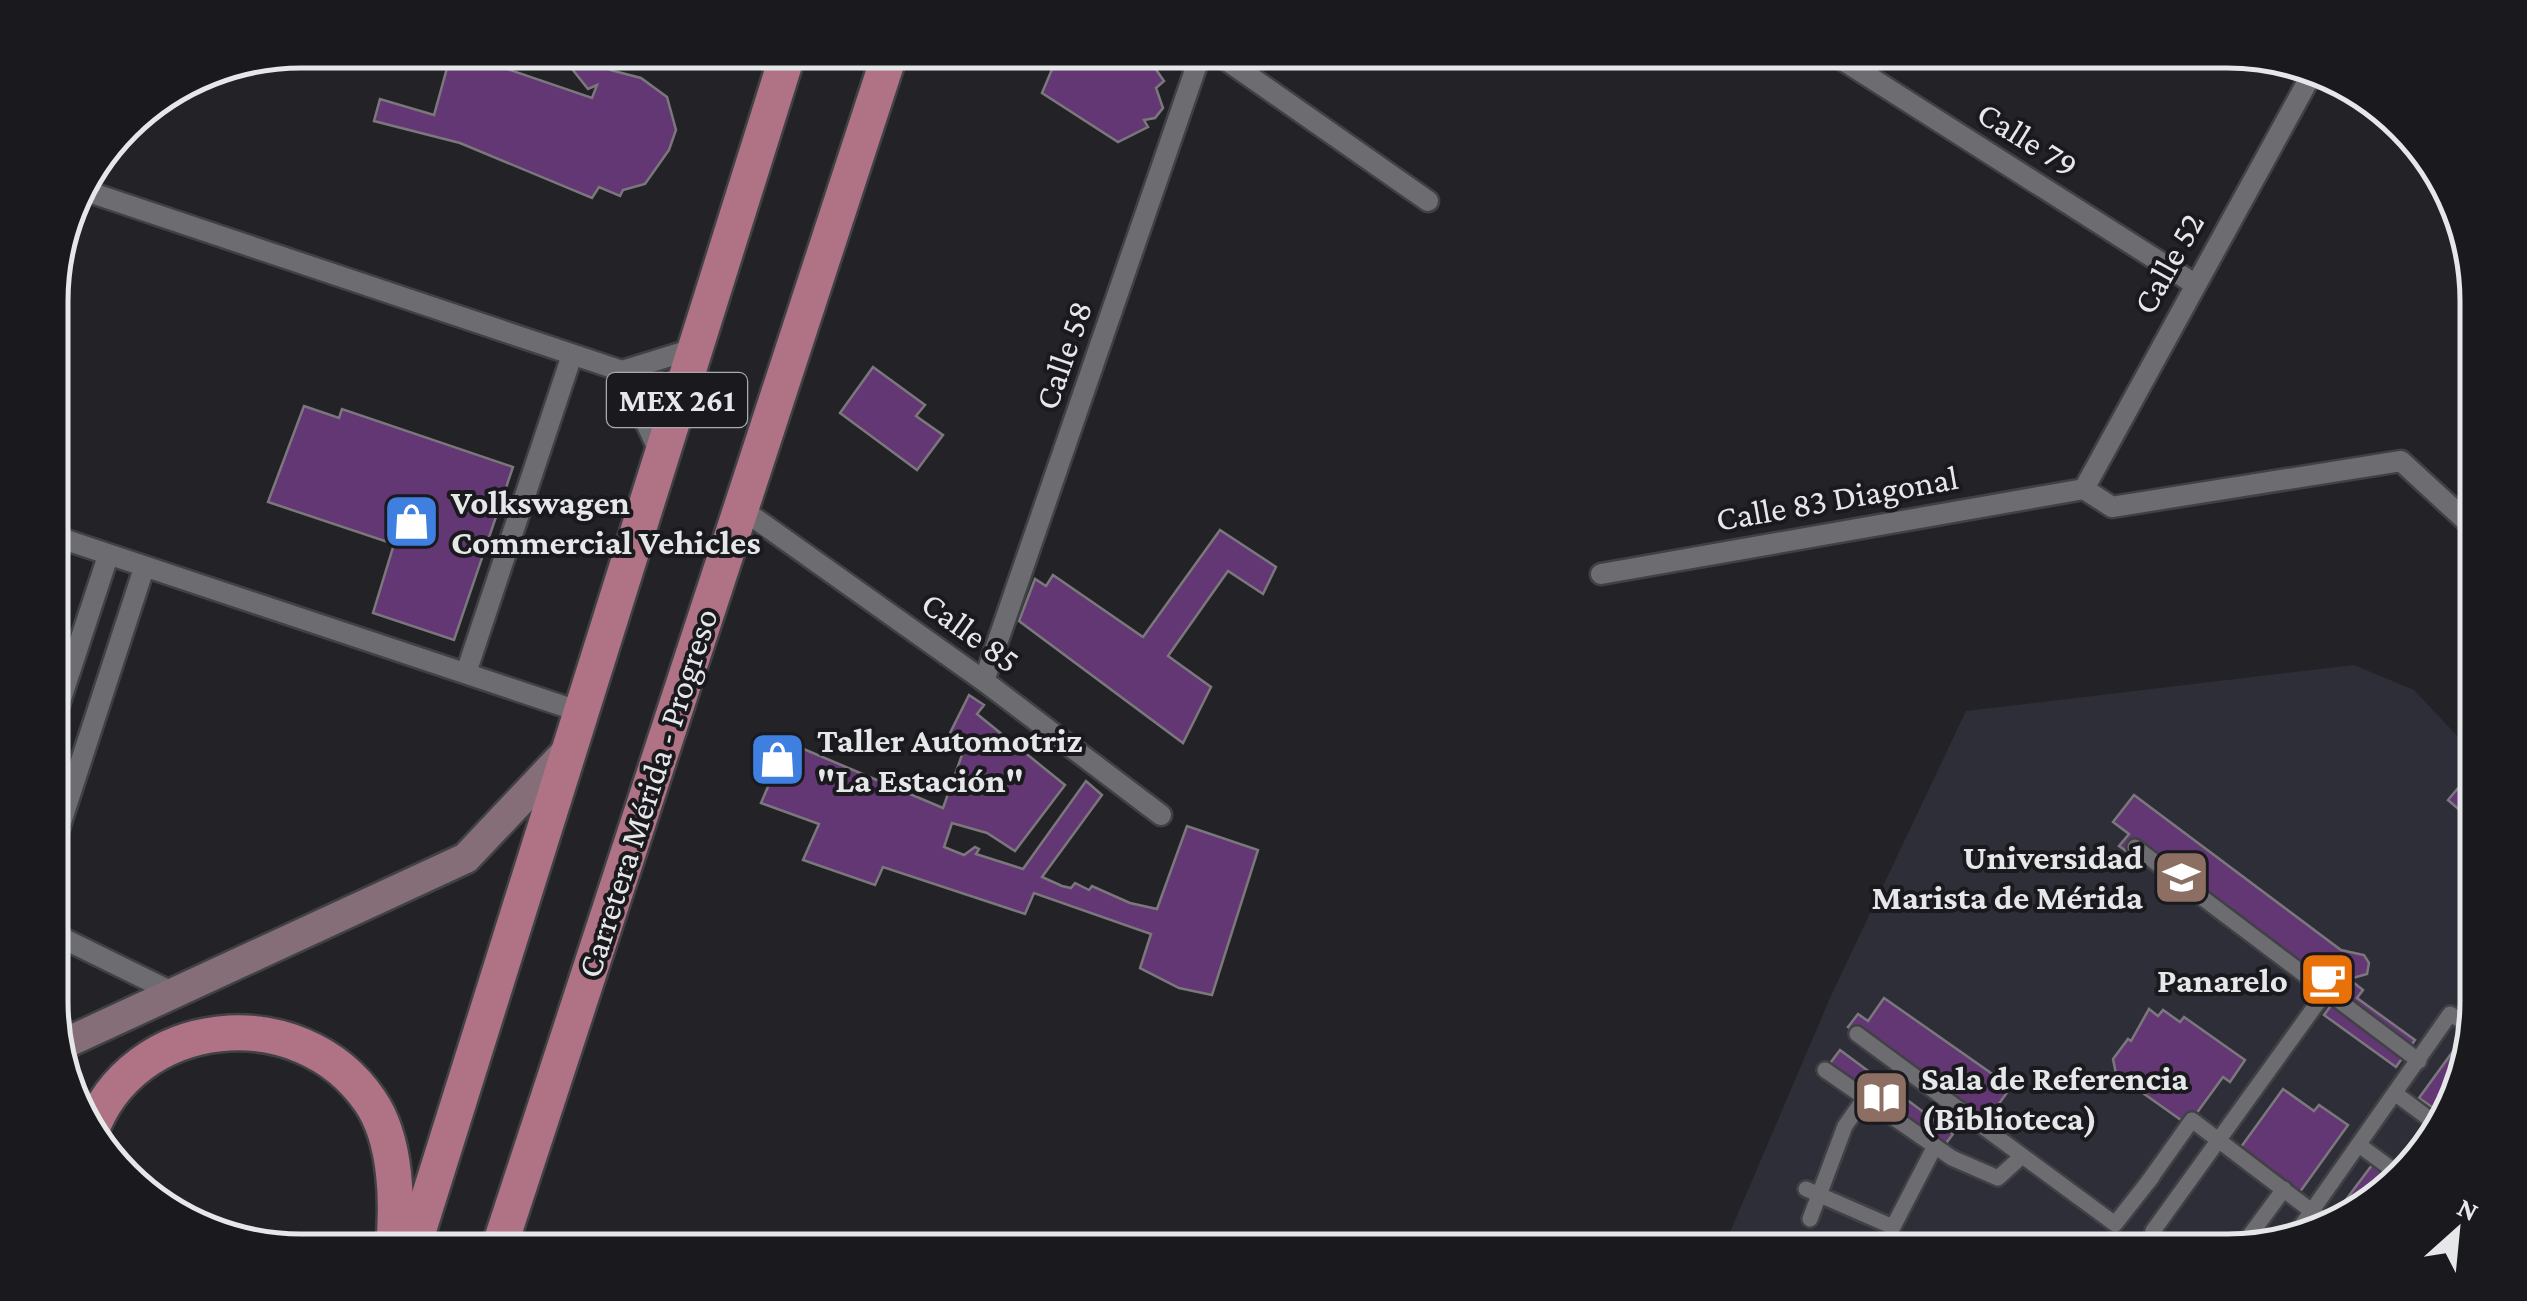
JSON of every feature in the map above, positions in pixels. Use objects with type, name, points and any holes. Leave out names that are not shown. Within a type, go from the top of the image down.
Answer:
[{"type":"highway","name":"MEX 261","points":[[417,1234],[783,68]]},
{"type":"highway","name":"Carretera Mérida - Progreso","points":[[504,1234],[885,68]]},
{"type":"highway","points":[[100,1118],[122,1081],[141,1060],[162,1048],[222,1032],[254,1033],[302,1044],[350,1076],[380,1120],[393,1177],[392,1234]]},
{"type":"main road","points":[[71,1042],[466,858],[568,750]]},
{"type":"main road","points":[[519,1234],[531,1154]]},
{"type":"street","name":"Calle 58","points":[[984,680],[1196,68]]},
{"type":"street","points":[[1238,68],[1428,201]]},
{"type":"street","name":"Calle 79","points":[[1855,68],[2194,283]]},
{"type":"street","name":"Calle 52","points":[[2084,489],[2307,82]]},
{"type":"street","points":[[94,194],[622,371],[693,349]]},
{"type":"street","points":[[466,673],[572,356]]},
{"type":"street","points":[[622,371],[660,453]]},
{"type":"street","points":[[2084,489],[2112,508],[2402,461],[2460,515]]},
{"type":"street","name":"Calle 83 Diagonal","points":[[1601,574],[2084,489]]},
{"type":"street","name":"Calle 85","points":[[739,507],[984,680],[1160,815]]},
{"type":"street","points":[[68,541],[581,712]]},
{"type":"street","points":[[68,677],[108,556]]},
{"type":"street","points":[[68,801],[144,568]]},
{"type":"street","points":[[2135,847],[2419,1062]]},
{"type":"street","points":[[68,941],[176,994]]},
{"type":"street","points":[[2153,1231],[2326,991]]},
{"type":"street","points":[[2306,1219],[2450,1014],[2459,1019]]},
{"type":"street","points":[[1857,1034],[2115,1224],[2192,1120],[2317,1214]]},
{"type":"street","points":[[1825,1070],[1935,1146],[1998,1178],[2022,1156]]},
{"type":"street","points":[[2396,1094],[2427,1118]]},
{"type":"street","points":[[1810,1219],[1846,1126],[1864,1099]]},
{"type":"street","points":[[2360,1145],[2389,1167]]},
{"type":"street","points":[[1806,1188],[1892,1226],[1935,1146]]},
{"type":"street","points":[[2253,1232],[2284,1189]]},
{"type":"shaded area","name":"Universidad Marista de Mérida","points":[[2354,665],[2414,690],[2460,739],[2458,1031],[2435,1103],[2402,1154],[2380,1176],[2356,1194],[2301,1221],[2242,1233],[1730,1233],[1830,998],[1966,711]]},
{"type":"building","points":[[447,68],[504,68],[592,98],[597,85],[588,89],[571,68],[608,68],[641,78],[667,97],[676,130],[669,150],[645,184],[623,190],[620,196],[599,187],[592,198],[460,143],[374,121],[380,99],[434,115]]},
{"type":"building","points":[[1053,68],[1155,68],[1164,81],[1156,88],[1163,108],[1155,118],[1144,120],[1148,127],[1118,142],[1042,93]]},
{"type":"building","points":[[873,367],[925,405],[916,416],[943,435],[917,470],[840,413]]},
{"type":"building","name":"Volkswagen Commercial Vehicles","points":[[304,406],[339,418],[342,409],[513,467],[454,640],[373,613],[394,544],[268,502]]},
{"type":"building","points":[[1220,530],[1276,567],[1263,594],[1228,571],[1168,656],[1211,687],[1183,743],[1019,621],[1035,579],[1046,586],[1053,575],[1143,637]]},
{"type":"building","points":[[969,695],[984,705],[977,714],[1065,785],[1015,851],[987,833],[952,823],[944,847],[964,855],[975,847],[979,849],[976,854],[1023,869],[1086,781],[1102,795],[1042,877],[1062,886],[1071,888],[1075,883],[1089,890],[1092,886],[1130,903],[1157,909],[1187,826],[1258,850],[1212,995],[1179,988],[1140,968],[1151,934],[1034,893],[1025,914],[883,867],[875,885],[803,860],[819,824],[761,803],[787,742],[943,808],[968,738],[950,733]]},
{"type":"building","points":[[2460,786],[2460,810],[2448,800]]},
{"type":"building","points":[[2134,795],[2341,950],[2364,955],[2369,963],[2367,974],[2349,979],[2363,990],[2357,998],[2415,1040],[2396,1067],[2324,1015],[2335,1000],[2119,846],[2129,834],[2113,822]]},
{"type":"building","points":[[1884,998],[2011,1087],[1985,1123],[1848,1027],[1858,1014],[1868,1021]]},
{"type":"building","points":[[2149,1009],[2158,1016],[2163,1010],[2180,1022],[2184,1017],[2245,1060],[2230,1082],[2223,1077],[2188,1125],[2116,1074],[2113,1059],[2128,1039],[2131,1041]]},
{"type":"building","points":[[1840,1050],[1953,1134],[1938,1154],[1825,1070]]},
{"type":"building","points":[[2454,1050],[2432,1108],[2419,1098]]},
{"type":"building","points":[[2283,1089],[2314,1111],[2319,1105],[2348,1125],[2292,1203],[2224,1155],[2233,1141],[2241,1147]]},
{"type":"building","points":[[2372,1165],[2383,1173],[2356,1194],[2346,1199]]},
{"type":"place","name":"Volkswagen Commercial Vehicles","points":[[412,522]]},
{"type":"place","name":"Taller Automotriz \"La Estación\"","points":[[778,760]]},
{"type":"place","name":"Universidad Marista de Mérida","points":[[2182,877]]},
{"type":"place","name":"Panarelo","points":[[2327,980]]},
{"type":"place","name":"Sala de Referencia (Biblioteca)","points":[[1882,1098]]}]
